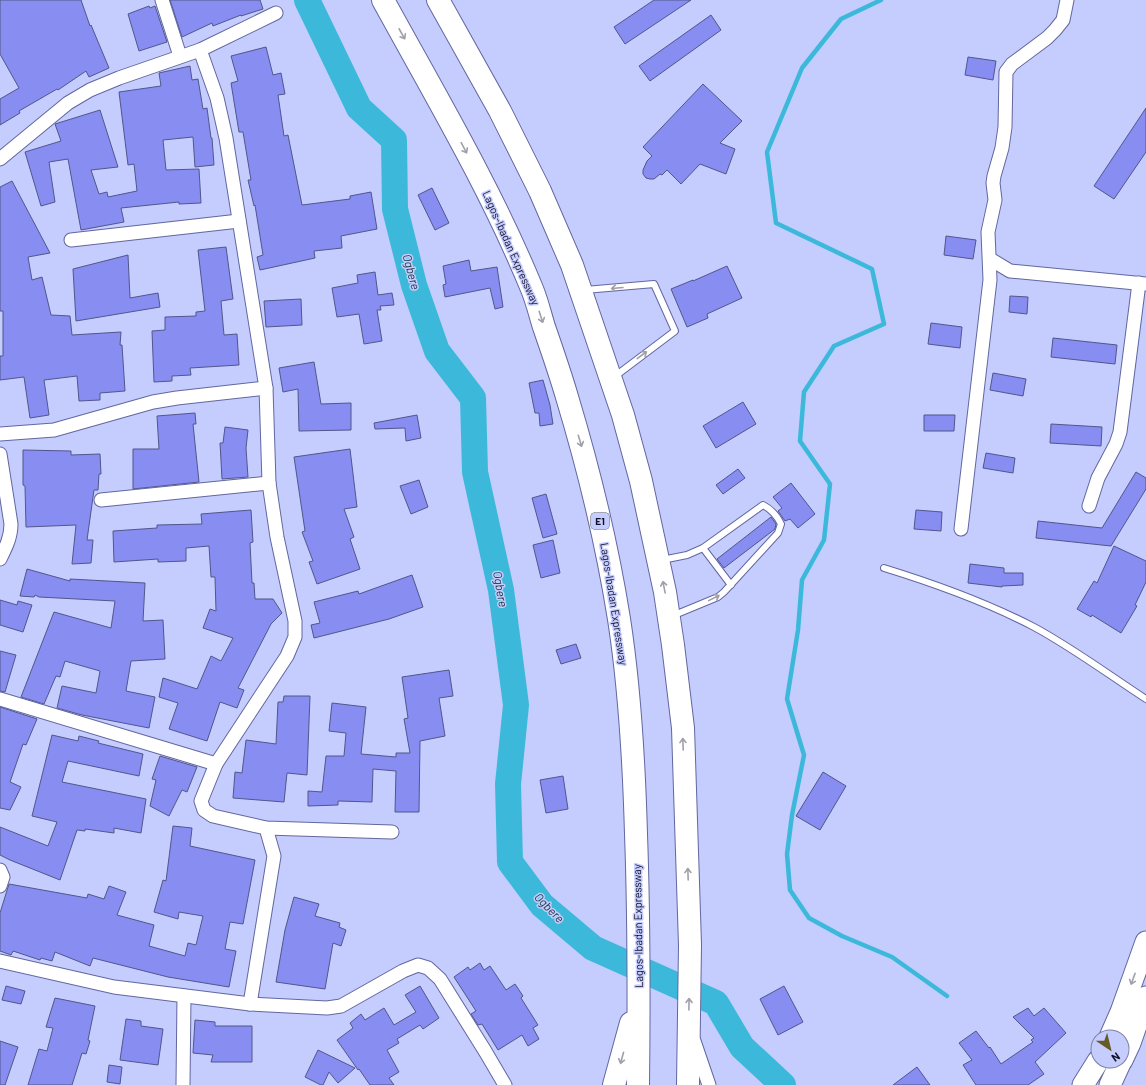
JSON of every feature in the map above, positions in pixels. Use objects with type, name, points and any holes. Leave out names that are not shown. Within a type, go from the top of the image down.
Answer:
[{"type":"highway","name":"Lagos-Ibadan Expressway","points":[[383,0],[494,205],[532,290],[562,379],[583,450],[603,536],[618,612],[629,705],[636,809],[639,944],[638,1085]]},
{"type":"highway","points":[[438,0],[500,111],[540,192],[572,265],[624,415],[641,481],[669,617],[683,728],[690,945],[688,1085]]},
{"type":"highway","points":[[614,1085],[639,993]]},
{"type":"main road","points":[[1114,1029],[1146,942]]},
{"type":"main road","points":[[1130,1043],[1146,997]]},
{"type":"main road","points":[[1083,1085],[1093,1069]]},
{"type":"main road","points":[[1113,1084],[1119,1069]]},
{"type":"street","points":[[162,0],[180,56]]},
{"type":"street","points":[[961,529],[990,280],[988,232],[995,200],[993,183],[994,176],[1002,148],[1005,127],[1006,72],[1012,64],[1047,38],[1055,30],[1063,20],[1067,0]]},
{"type":"street","points":[[0,159],[68,104],[90,90],[118,78],[200,50],[276,13]]},
{"type":"street","points":[[200,50],[217,98],[226,138],[266,388],[269,483],[277,537],[295,621],[295,637],[287,656],[216,764],[201,802],[204,810],[213,816],[266,828],[392,832]]},
{"type":"street","points":[[71,240],[239,221]]},
{"type":"street","points":[[990,259],[1010,271],[1142,284],[1120,432],[1116,444],[1098,478],[1088,506]]},
{"type":"street","points":[[990,280],[1010,271]]},
{"type":"street","points":[[0,434],[54,430],[152,402],[266,388]]},
{"type":"street","points":[[0,454],[11,524],[11,533],[0,559]]},
{"type":"street","points":[[101,500],[269,483]]},
{"type":"street","points":[[0,699],[216,764]]},
{"type":"street","points":[[250,1004],[274,856],[266,828]]},
{"type":"street","points":[[0,870],[3,877],[0,886]]},
{"type":"street","points":[[0,962],[114,987],[250,1004],[327,1008],[341,1006],[404,971],[418,965],[428,968],[440,979],[505,1085]]},
{"type":"street","points":[[183,1085],[184,996]]},
{"type":"street","points":[[689,1025],[709,1085]]},
{"type":"lane","points":[[581,290],[621,288],[654,284],[675,331],[612,379]]},
{"type":"lane","points":[[658,561],[687,555],[704,548],[763,505],[768,507],[779,519],[781,524],[778,533],[731,586],[718,597],[669,617]]},
{"type":"lane","points":[[704,548],[731,586]]},
{"type":"lane","points":[[884,568],[972,598],[1034,627],[1086,658],[1146,699]]},
{"type":"building","points":[[0,0],[81,0],[90,26],[91,25],[109,68],[89,77],[86,71],[58,90],[57,89],[19,111],[20,113],[0,125],[0,99],[19,88],[0,54]]},
{"type":"building","points":[[170,0],[260,0],[263,9],[241,15],[213,26],[212,23],[182,37]]},
{"type":"building","points":[[654,0],[691,0],[625,44],[614,27]]},
{"type":"building","points":[[149,6],[150,8],[155,6],[167,42],[139,51],[128,14]]},
{"type":"building","points":[[711,15],[721,30],[650,81],[639,66]]},
{"type":"building","points":[[266,47],[273,75],[281,73],[285,94],[278,95],[284,136],[288,135],[302,205],[350,199],[350,196],[371,192],[377,229],[341,236],[342,248],[314,251],[315,258],[260,270],[257,257],[263,255],[255,205],[254,206],[248,180],[251,180],[243,132],[239,132],[231,83],[238,81],[231,56]]},
{"type":"building","points":[[968,57],[996,61],[993,80],[965,75]]},
{"type":"building","points":[[190,66],[192,80],[198,79],[203,109],[207,108],[212,138],[214,165],[195,167],[193,137],[163,140],[166,170],[199,169],[201,203],[179,204],[179,202],[121,208],[124,222],[81,230],[68,159],[49,162],[55,202],[41,206],[25,152],[61,141],[55,124],[100,110],[118,167],[91,170],[99,194],[107,192],[108,197],[137,191],[134,164],[128,165],[119,92],[161,86],[159,73]]},
{"type":"building","points":[[703,84],[742,121],[720,143],[735,149],[726,174],[700,164],[681,184],[667,170],[662,175],[660,174],[654,179],[646,178],[643,174],[643,170],[647,161],[652,156],[643,147]]},
{"type":"building","points":[[1146,108],[1146,152],[1114,199],[1094,186]]},
{"type":"building","points":[[12,181],[50,253],[28,257],[32,280],[42,277],[51,315],[70,316],[72,335],[121,332],[120,345],[122,345],[125,391],[100,393],[100,400],[79,401],[77,376],[44,380],[49,415],[30,418],[24,377],[0,380],[0,356],[3,356],[3,311],[0,311],[0,187]]},
{"type":"building","points":[[432,188],[449,223],[435,230],[418,195]]},
{"type":"building","points":[[946,236],[976,240],[973,259],[944,255]]},
{"type":"building","points":[[226,247],[233,299],[221,301],[224,335],[237,334],[239,365],[190,368],[191,375],[172,376],[172,381],[154,382],[152,331],[165,330],[165,317],[196,316],[196,312],[205,311],[198,250]]},
{"type":"building","points":[[128,255],[130,298],[158,293],[160,307],[76,321],[73,269]]},
{"type":"building","points":[[469,260],[471,271],[497,267],[503,307],[495,309],[490,288],[445,297],[443,285],[446,284],[443,266]]},
{"type":"building","points":[[727,266],[742,298],[707,314],[708,318],[687,327],[671,289]]},
{"type":"building","points":[[375,272],[378,295],[392,293],[394,305],[380,306],[381,310],[377,310],[382,341],[364,344],[359,314],[337,317],[332,288],[358,283],[357,275]]},
{"type":"building","points":[[1010,296],[1028,297],[1027,314],[1009,312]]},
{"type":"building","points":[[301,299],[302,325],[266,327],[264,301]]},
{"type":"building","points":[[931,323],[962,327],[960,348],[928,344]]},
{"type":"building","points":[[1053,338],[1117,345],[1115,364],[1051,357]]},
{"type":"building","points":[[314,362],[321,404],[351,403],[351,430],[299,431],[298,389],[283,392],[279,368]]},
{"type":"building","points":[[993,373],[1026,379],[1023,396],[990,390]]},
{"type":"building","points":[[543,380],[550,405],[553,424],[540,426],[539,413],[535,413],[529,383]]},
{"type":"building","points":[[743,402],[756,424],[716,448],[703,426]]},
{"type":"building","points":[[195,413],[196,424],[193,424],[199,482],[133,489],[133,449],[159,449],[157,416]]},
{"type":"building","points":[[417,415],[421,438],[406,441],[405,428],[375,429],[374,423]]},
{"type":"building","points":[[924,415],[955,415],[954,431],[924,431]]},
{"type":"building","points":[[1051,424],[1102,427],[1101,446],[1050,443]]},
{"type":"building","points":[[225,427],[248,430],[246,448],[248,477],[222,479],[220,443],[223,443]]},
{"type":"building","points":[[350,449],[357,507],[344,509],[354,537],[350,539],[360,569],[317,584],[309,562],[313,561],[302,532],[305,531],[294,457]]},
{"type":"building","points":[[23,450],[71,451],[71,455],[100,454],[101,474],[99,474],[98,490],[94,490],[87,540],[93,540],[91,563],[72,564],[76,525],[26,527],[25,486],[23,485]]},
{"type":"building","points":[[986,453],[1015,458],[1013,473],[983,468]]},
{"type":"building","points":[[738,469],[745,478],[723,494],[716,485]]},
{"type":"building","points":[[1136,472],[1146,478],[1146,489],[1111,546],[1036,538],[1038,521],[1102,528]]},
{"type":"building","points":[[419,480],[428,507],[411,514],[400,486]]},
{"type":"building","points":[[791,483],[815,514],[798,528],[790,519],[785,521],[778,511],[782,508],[773,497]]},
{"type":"building","points":[[546,494],[557,534],[543,538],[532,498]]},
{"type":"building","points":[[251,510],[253,542],[250,543],[252,583],[254,583],[255,599],[273,599],[282,613],[271,624],[238,688],[244,690],[237,708],[220,702],[207,741],[169,729],[178,703],[159,697],[163,678],[197,689],[211,656],[221,661],[233,638],[203,628],[210,609],[216,611],[215,577],[211,577],[209,546],[186,548],[186,561],[158,562],[158,559],[114,562],[113,531],[157,528],[157,525],[202,524],[201,514]]},
{"type":"building","points":[[916,510],[942,512],[941,531],[914,529]]},
{"type":"building","points":[[771,517],[776,524],[775,529],[724,568],[717,559]]},
{"type":"building","points":[[553,540],[560,573],[541,578],[533,545]]},
{"type":"building","points":[[1114,546],[1146,561],[1146,582],[1135,605],[1137,606],[1121,633],[1092,615],[1091,617],[1077,609],[1094,581],[1097,583]]},
{"type":"building","points":[[970,564],[1004,568],[1004,573],[1023,573],[1023,585],[1002,587],[968,583]]},
{"type":"building","points":[[27,569],[70,581],[70,579],[145,583],[143,621],[163,620],[165,659],[131,661],[126,691],[155,697],[149,728],[82,715],[57,708],[62,686],[96,693],[100,671],[65,661],[60,677],[56,676],[44,704],[21,697],[54,612],[111,628],[115,601],[39,597],[35,595],[34,597],[20,596]]},
{"type":"building","points":[[412,575],[423,607],[389,619],[314,638],[311,625],[320,623],[314,602],[358,591],[359,594]]},
{"type":"building","points":[[0,600],[17,605],[18,601],[32,605],[23,632],[0,625]]},
{"type":"building","points":[[576,644],[581,658],[561,664],[556,650]]},
{"type":"building","points":[[0,651],[16,655],[5,692],[0,691]]},
{"type":"building","points":[[449,670],[453,696],[439,698],[445,736],[420,741],[419,812],[395,812],[396,771],[373,769],[372,802],[338,801],[338,805],[308,806],[308,791],[322,792],[326,756],[344,756],[346,733],[329,731],[332,703],[366,707],[361,754],[396,757],[396,753],[410,753],[404,719],[408,718],[402,677]]},
{"type":"building","points":[[284,696],[310,696],[307,775],[287,773],[284,802],[233,798],[235,772],[242,773],[246,740],[276,744],[278,702],[283,702]]},
{"type":"building","points":[[0,707],[37,719],[26,745],[23,744],[10,782],[21,787],[10,810],[0,808]]},
{"type":"building","points":[[52,735],[78,741],[79,736],[99,741],[98,743],[143,754],[139,776],[68,761],[62,782],[146,799],[141,833],[114,828],[114,833],[85,829],[85,831],[77,830],[60,880],[0,855],[0,827],[48,846],[57,822],[32,816]]},
{"type":"building","points":[[160,756],[197,767],[187,792],[182,790],[169,816],[150,806],[156,780],[152,779]]},
{"type":"building","points":[[823,772],[846,786],[820,830],[796,816]]},
{"type":"building","points":[[563,776],[568,809],[546,813],[540,780]]},
{"type":"building","points":[[173,826],[192,828],[190,846],[255,860],[243,924],[230,922],[225,949],[236,951],[229,987],[168,977],[93,958],[90,966],[55,952],[52,961],[41,958],[40,960],[13,951],[11,955],[0,951],[0,913],[9,884],[87,898],[88,894],[104,899],[109,886],[126,892],[117,915],[154,925],[149,946],[185,956],[188,943],[196,945],[203,916],[179,912],[178,919],[154,912],[163,880],[166,881]]},
{"type":"building","points":[[294,897],[319,904],[315,916],[340,923],[339,927],[346,930],[341,946],[333,943],[325,989],[276,982],[285,930]]},
{"type":"building","points":[[480,963],[484,970],[490,966],[506,990],[515,984],[523,996],[521,998],[538,1025],[533,1028],[539,1039],[528,1046],[522,1035],[498,1050],[482,1024],[478,1025],[471,1014],[476,1011],[454,977],[468,967],[470,970]]},
{"type":"building","points":[[6,986],[25,991],[21,1004],[2,1000]]},
{"type":"building","points":[[420,986],[439,1018],[423,1029],[420,1025],[397,1039],[399,1043],[387,1050],[399,1072],[389,1078],[394,1085],[370,1085],[337,1040],[353,1028],[350,1023],[361,1014],[365,1020],[384,1008],[394,1025],[416,1012],[405,995]]},
{"type":"building","points":[[784,986],[803,1022],[778,1035],[760,999]]},
{"type":"building","points":[[55,998],[95,1006],[88,1040],[90,1041],[86,1054],[82,1053],[72,1085],[28,1085],[39,1049],[47,1051],[53,1028],[46,1027]]},
{"type":"building","points":[[1028,1008],[1034,1016],[1044,1008],[1066,1033],[1035,1062],[1044,1074],[1028,1085],[976,1085],[963,1065],[972,1060],[959,1043],[976,1031],[989,1048],[990,1047],[1001,1064],[1033,1042],[1031,1040],[1034,1038],[1013,1017]]},
{"type":"building","points":[[126,1019],[141,1021],[141,1026],[163,1029],[158,1065],[120,1060]]},
{"type":"building","points":[[195,1020],[215,1022],[215,1026],[252,1026],[252,1062],[211,1062],[213,1055],[193,1053]]},
{"type":"building","points":[[0,1041],[18,1047],[5,1085],[0,1085]]},
{"type":"building","points":[[318,1050],[355,1068],[338,1083],[329,1072],[323,1085],[321,1085],[305,1077]]},
{"type":"building","points":[[109,1065],[122,1067],[120,1084],[107,1082]]},
{"type":"building","points":[[917,1067],[930,1085],[893,1085]]},
{"type":"waterway","name":"Ogbere","points":[[307,0],[359,108],[394,140],[395,209],[414,285],[437,351],[473,398],[475,472],[501,590],[516,705],[508,784],[510,862],[542,905],[593,948],[716,1003],[742,1047],[783,1085]]},
{"type":"waterway","points":[[881,0],[841,19],[802,68],[767,152],[776,223],[872,269],[884,324],[834,346],[804,392],[800,441],[830,484],[824,540],[802,580],[798,630],[787,699],[804,755],[792,815],[787,854],[790,890],[809,918],[842,936],[892,957],[947,996]]}]
